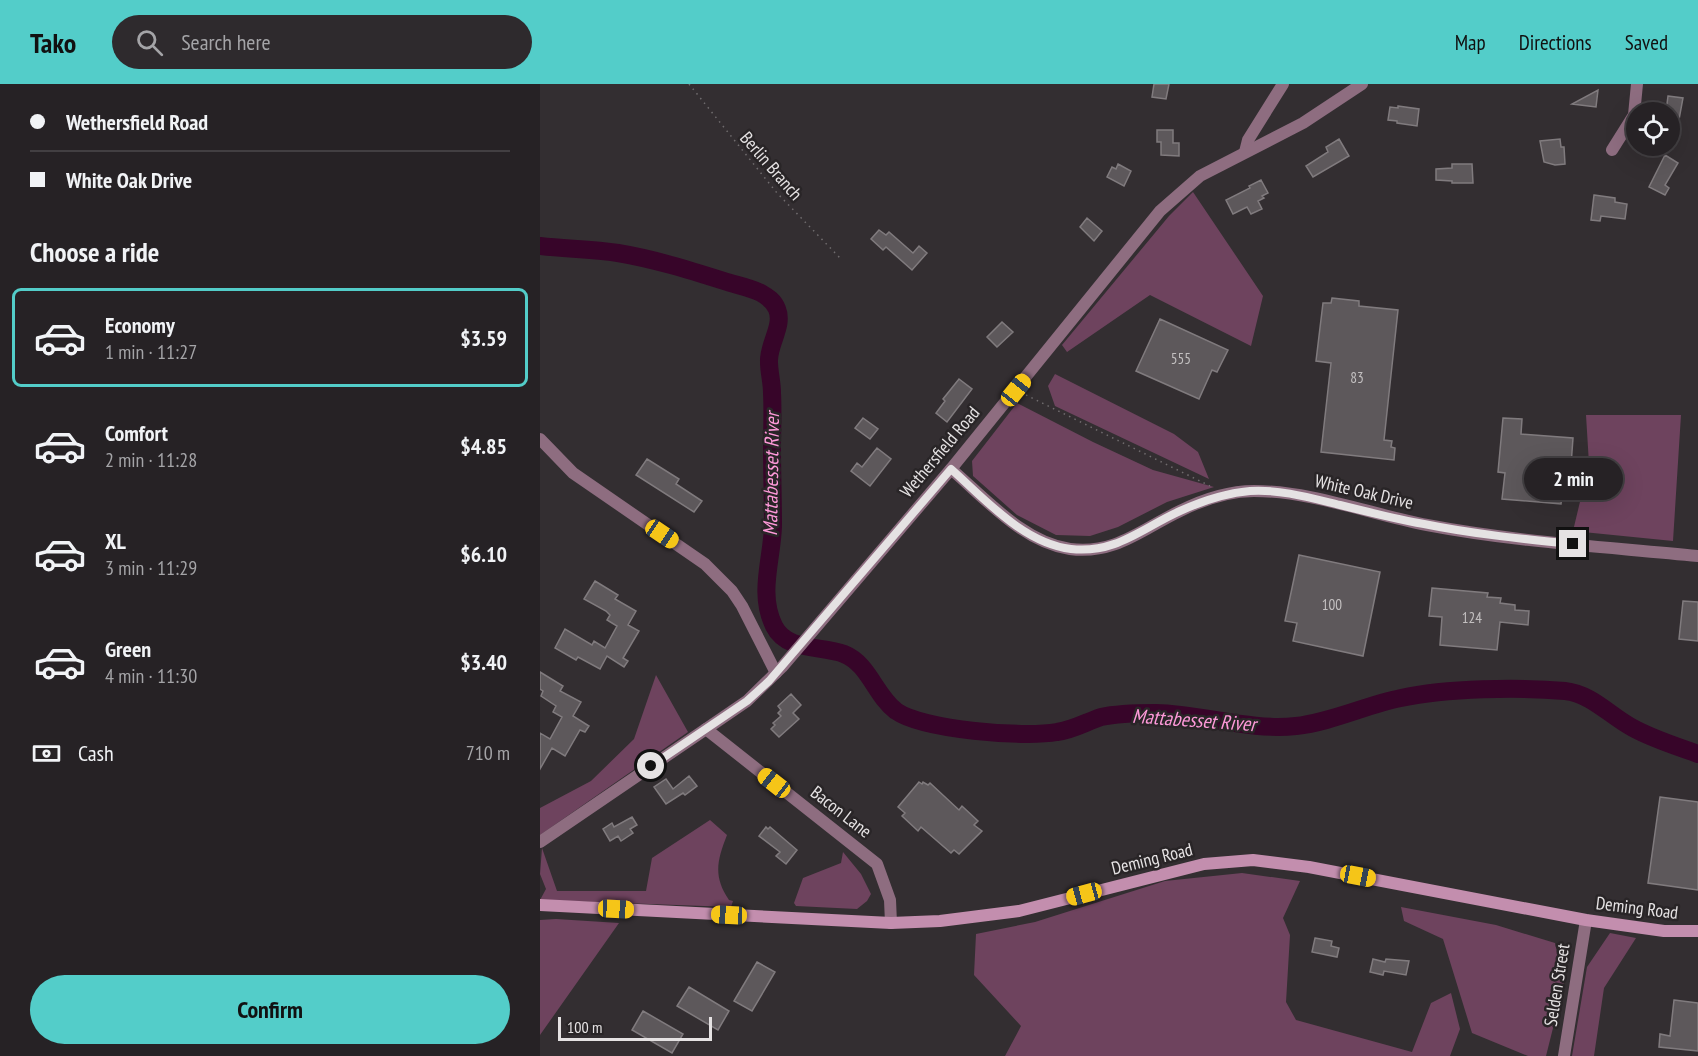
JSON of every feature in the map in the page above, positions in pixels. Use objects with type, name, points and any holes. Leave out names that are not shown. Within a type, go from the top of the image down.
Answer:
[{"type":"main road","name":"Deming Road","points":[[540,905],[891,923],[940,921],[1019,911],[1204,864],[1253,860],[1309,867],[1586,920],[1664,931],[1698,931]]},
{"type":"street","points":[[1245,152],[1248,140],[1283,84]]},
{"type":"street","name":"Wethersfield Road","points":[[540,842],[747,701],[776,674],[951,469],[1160,211],[1200,176],[1303,123],[1362,84]]},
{"type":"street","points":[[1612,150],[1634,115],[1637,84]]},
{"type":"street","points":[[540,439],[573,473],[705,564],[722,580],[742,606],[776,674]]},
{"type":"street","name":"White Oak Drive","points":[[951,469],[1010,520],[1032,535],[1050,544],[1071,549],[1093,549],[1119,544],[1178,512],[1204,501],[1227,494],[1252,491],[1282,493],[1472,533],[1698,556]]},
{"type":"street","name":"Bacon Lane","points":[[706,729],[877,864],[890,900],[891,923]]},
{"type":"street","name":"Selden Street","points":[[1564,1056],[1586,920]]},
{"type":"path","name":"Berlin Branch","points":[[689,84],[777,192],[840,258]]},
{"type":"path","points":[[1016,390],[1179,472],[1214,487]]},
{"type":"shaded area","points":[[1193,192],[1263,296],[1251,346],[1150,295],[1067,352],[1062,345],[1169,216]]},
{"type":"shaded area","points":[[1055,374],[1174,434],[1198,452],[1209,479],[1055,406],[1048,386]]},
{"type":"shaded area","points":[[1017,403],[1153,470],[1214,487],[1167,502],[1118,527],[1090,536],[1056,535],[1017,515],[973,476],[972,461]]},
{"type":"shaded area","points":[[1586,415],[1681,415],[1673,541],[1573,531],[1589,464]]},
{"type":"shaded area","points":[[656,675],[688,732],[540,835],[540,808],[591,781],[634,739]]},
{"type":"shaded area","points":[[710,820],[727,835],[718,868],[724,891],[729,900],[733,901],[731,907],[540,900],[546,889],[540,874],[542,848],[557,891],[646,891],[652,858]]},
{"type":"shaded area","points":[[843,852],[861,874],[871,894],[867,901],[857,909],[796,906],[794,903],[803,878],[841,863]]},
{"type":"shaded area","points":[[1242,873],[1300,881],[1283,918],[1290,935],[1286,1002],[1296,1020],[1412,1052],[1431,1003],[1451,993],[1460,1029],[1450,1056],[1005,1056],[1021,1026],[974,975],[976,934],[1035,922],[1165,881]]},
{"type":"shaded area","points":[[1401,907],[1496,925],[1555,943],[1564,984],[1546,1056],[1528,1056],[1472,1033],[1443,939],[1404,921]]},
{"type":"shaded area","points":[[540,920],[619,923],[540,1035]]},
{"type":"shaded area","points":[[1610,933],[1636,938],[1604,988],[1594,1056],[1572,1056],[1587,967]]},
{"type":"building","points":[[1154,84],[1169,84],[1166,99],[1152,97]]},
{"type":"building","points":[[1598,90],[1596,107],[1572,104]]},
{"type":"building","points":[[1668,96],[1683,98],[1680,114],[1680,102],[1667,102]]},
{"type":"building","points":[[1398,106],[1419,109],[1417,126],[1388,120],[1390,107],[1398,108]]},
{"type":"building","points":[[1157,130],[1173,130],[1173,143],[1179,143],[1179,156],[1161,155],[1161,142],[1157,142]]},
{"type":"building","points":[[1339,139],[1349,156],[1313,177],[1306,166],[1328,152],[1326,147]]},
{"type":"building","points":[[1560,139],[1561,147],[1564,147],[1565,164],[1555,165],[1544,162],[1540,141]]},
{"type":"building","points":[[1664,156],[1678,163],[1665,185],[1669,188],[1665,195],[1649,187]]},
{"type":"building","points":[[1118,164],[1131,171],[1124,186],[1107,177],[1112,167],[1116,169]]},
{"type":"building","points":[[1452,164],[1472,164],[1473,183],[1436,180],[1436,169],[1452,168]]},
{"type":"building","points":[[1261,180],[1268,193],[1258,201],[1262,209],[1251,214],[1247,207],[1233,214],[1226,200]]},
{"type":"building","points":[[1594,195],[1615,198],[1615,202],[1627,204],[1625,219],[1601,216],[1600,221],[1591,220]]},
{"type":"building","points":[[1087,218],[1102,231],[1094,241],[1080,227]]},
{"type":"building","points":[[879,230],[886,235],[889,232],[913,253],[919,246],[927,253],[912,270],[886,247],[883,250],[871,239]]},
{"type":"building","points":[[1332,298],[1359,301],[1359,306],[1398,310],[1384,440],[1392,441],[1391,447],[1395,448],[1394,460],[1321,452],[1331,363],[1316,361],[1323,303],[1331,303]]},
{"type":"building","points":[[1160,319],[1228,350],[1217,372],[1212,370],[1199,399],[1136,371]]},
{"type":"building","points":[[1002,322],[1013,332],[997,347],[987,337]]},
{"type":"building","points":[[959,379],[972,389],[947,422],[936,413],[945,401],[943,399]]},
{"type":"building","points":[[863,418],[878,429],[870,439],[855,428]]},
{"type":"building","points":[[1503,418],[1522,419],[1521,434],[1573,438],[1570,479],[1564,478],[1561,504],[1502,499],[1505,473],[1498,472]]},
{"type":"building","points":[[877,448],[891,459],[870,486],[851,471],[857,463],[862,467]]},
{"type":"building","points":[[647,459],[679,479],[676,484],[702,501],[694,512],[636,475]]},
{"type":"building","points":[[1299,555],[1380,572],[1363,656],[1293,641],[1297,623],[1285,621]]},
{"type":"building","points":[[595,581],[618,595],[615,599],[636,611],[628,625],[639,631],[623,658],[628,661],[624,667],[607,656],[600,669],[578,657],[576,660],[555,648],[565,629],[592,645],[594,641],[605,648],[617,626],[607,620],[610,615],[606,611],[584,599]]},
{"type":"building","points":[[1432,588],[1488,593],[1487,597],[1501,598],[1500,603],[1515,605],[1515,610],[1529,611],[1528,625],[1500,622],[1497,650],[1440,645],[1442,617],[1429,616]]},
{"type":"building","points":[[1683,601],[1698,602],[1698,641],[1679,639]]},
{"type":"building","points":[[540,672],[563,686],[560,691],[581,702],[573,716],[589,726],[585,732],[580,730],[565,756],[552,748],[540,769],[540,733],[550,739],[562,717],[553,712],[556,706],[541,696],[543,691],[540,689]]},
{"type":"building","points":[[791,694],[801,705],[793,713],[799,719],[779,737],[771,729],[775,725],[773,723],[781,716],[778,713],[781,710],[778,706]]},
{"type":"building","points":[[689,776],[697,786],[666,804],[654,787],[666,779],[673,789]]},
{"type":"building","points":[[919,782],[928,785],[930,783],[959,810],[962,806],[978,821],[974,825],[982,831],[959,854],[954,850],[951,853],[921,827],[918,831],[902,816],[905,813],[898,807]]},
{"type":"building","points":[[1660,797],[1698,802],[1698,890],[1648,883]]},
{"type":"building","points":[[632,817],[637,825],[630,829],[633,833],[621,841],[618,836],[610,841],[603,829],[612,823],[614,827]]},
{"type":"building","points":[[766,827],[768,829],[770,827],[797,850],[786,864],[776,856],[780,852],[759,836]]},
{"type":"building","points":[[1315,938],[1332,941],[1331,946],[1339,948],[1337,957],[1312,952]]},
{"type":"building","points":[[1373,959],[1385,962],[1386,959],[1409,961],[1406,975],[1384,971],[1383,975],[1370,972]]},
{"type":"building","points":[[757,962],[775,972],[752,1011],[734,1001]]},
{"type":"building","points":[[689,987],[729,1011],[718,1030],[677,1006]]},
{"type":"building","points":[[1674,1000],[1698,1003],[1698,1051],[1659,1047],[1660,1034],[1670,1036]]},
{"type":"building","points":[[643,1011],[683,1034],[672,1053],[632,1030]]},
{"type":"waterway","name":"Mattabesset River","points":[[540,246],[631,255],[752,289],[771,300],[777,309],[779,322],[769,355],[772,385],[773,526],[766,589],[769,614],[774,626],[787,640],[796,644],[835,651],[853,659],[866,672],[889,704],[909,718],[950,728],[1022,734],[1063,731],[1101,717],[1135,713],[1174,714],[1278,727],[1323,721],[1388,701],[1439,692],[1483,689],[1547,690],[1565,691],[1584,696],[1641,732],[1698,754]]},
{"type":"route","points":[[651,766],[747,701],[769,681],[951,469],[1010,520],[1032,535],[1050,544],[1071,549],[1093,549],[1119,544],[1178,512],[1204,501],[1227,494],[1252,491],[1313,498],[1379,515],[1472,533],[1573,544]]}]
